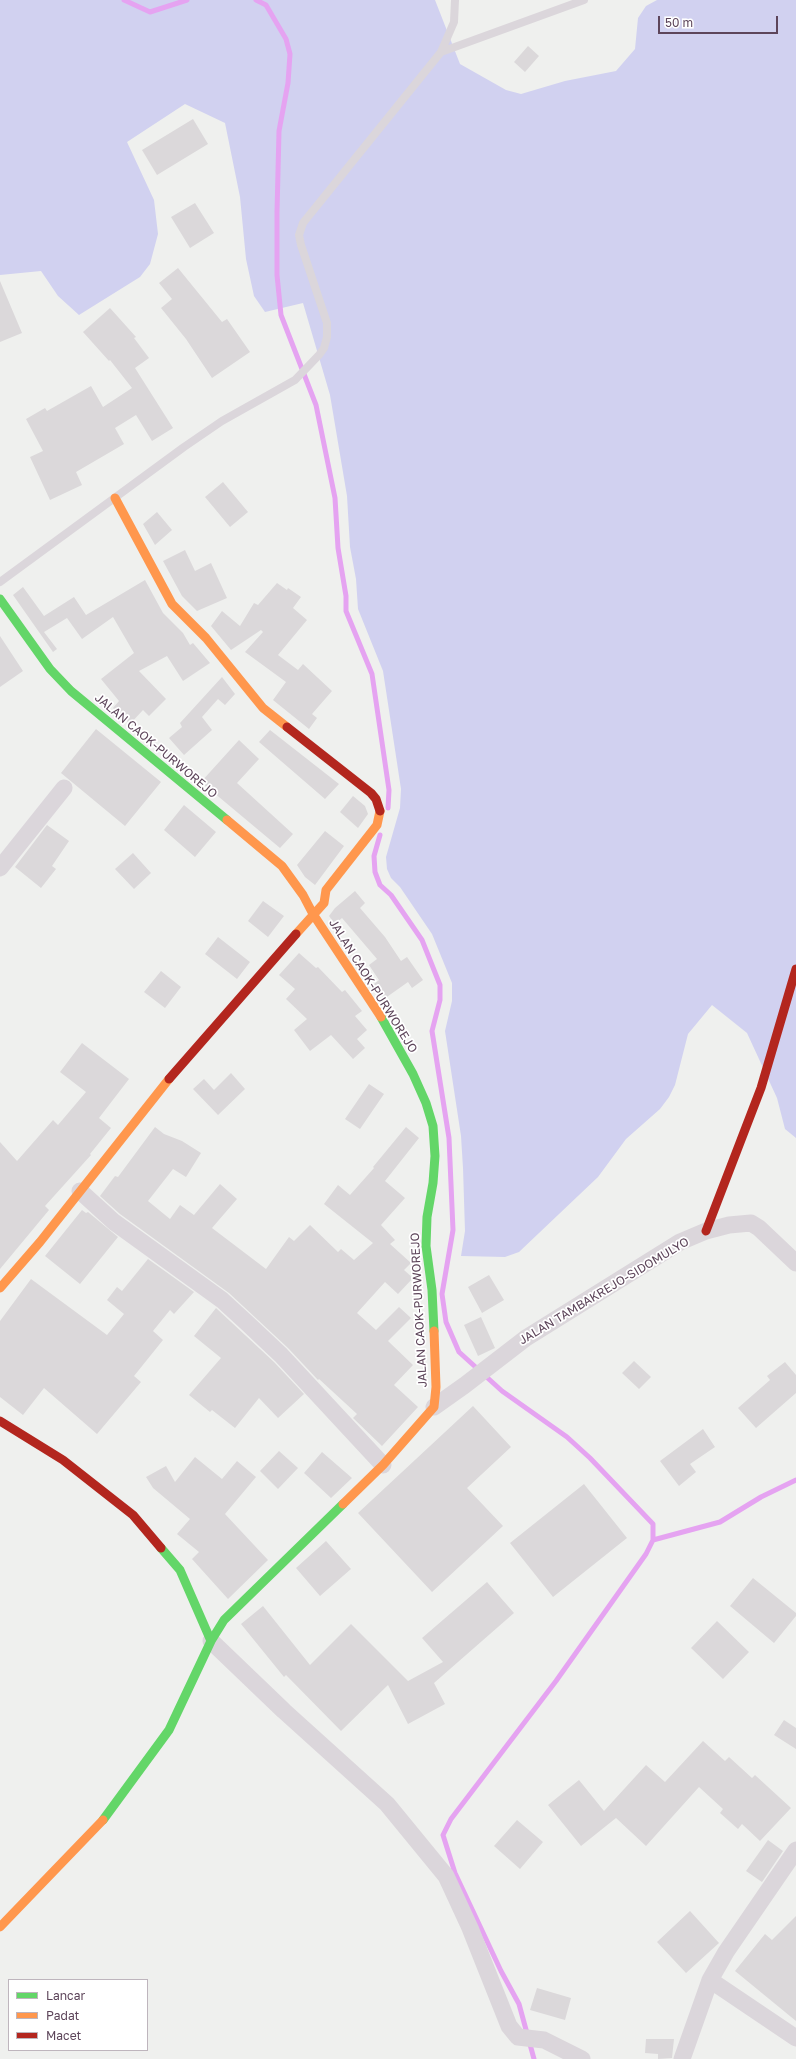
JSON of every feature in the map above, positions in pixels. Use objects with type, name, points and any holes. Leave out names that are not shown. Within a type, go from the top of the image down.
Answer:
[{"type":"street","points":[[0,1288],[80,1192],[180,1066],[324,903],[326,890],[377,825],[381,814],[376,799],[263,708],[206,638],[172,604],[115,498]]},
{"type":"street","name":"JALAN CAOK-PURWOREJO","points":[[0,599],[50,670],[71,691],[282,866],[303,895],[313,914],[391,1033],[423,1096],[433,1126],[435,1156],[433,1183],[427,1217],[426,1246],[432,1290],[436,1387],[434,1407]]},
{"type":"street","points":[[0,868],[64,788]]},
{"type":"street","points":[[706,1232],[761,1088],[796,968]]},
{"type":"street","points":[[80,1192],[114,1222],[222,1300],[281,1355],[383,1465]]},
{"type":"street","name":"JALAN TAMBAKREJO-SIDOMULYO","points":[[434,1407],[464,1386],[495,1360],[526,1338],[680,1242],[729,1225],[751,1223],[759,1228],[796,1263]]},
{"type":"street","points":[[0,1927],[99,1826],[169,1730],[211,1641],[224,1620],[383,1465],[434,1407]]},
{"type":"street","points":[[0,1421],[64,1460],[133,1515],[180,1570],[211,1641],[284,1711],[387,1804],[446,1876],[470,1928],[509,2026],[518,2037],[544,2040],[582,2059]]},
{"type":"street","points":[[682,2059],[710,1980],[726,1952],[796,1850]]},
{"type":"street","points":[[710,1980],[793,2031]]},
{"type":"lane","points":[[0,582],[222,421],[295,380],[307,370],[324,348],[327,337],[327,323],[299,235],[303,223],[392,111],[425,75],[441,52],[454,22],[455,0]]},
{"type":"lane","points":[[441,52],[584,0]]},
{"type":"shaded area","points":[[0,0],[435,0],[460,64],[506,90],[521,94],[565,81],[616,71],[635,49],[638,18],[646,6],[657,0],[796,0],[796,1138],[785,1129],[777,1098],[747,1033],[712,1005],[688,1034],[675,1085],[669,1097],[660,1109],[626,1139],[598,1177],[519,1252],[505,1257],[461,1256],[465,1231],[461,1136],[445,1031],[452,1001],[452,983],[432,934],[400,887],[391,878],[387,869],[386,857],[400,808],[401,789],[383,671],[358,609],[356,579],[350,547],[347,496],[330,395],[303,303],[265,312],[254,296],[246,259],[240,197],[225,123],[185,104],[127,142],[154,200],[158,234],[150,264],[140,277],[79,315],[58,296],[41,271],[0,275]]},
{"type":"building","points":[[528,46],[539,56],[525,72],[514,62]]},
{"type":"building","points":[[193,119],[208,144],[157,175],[142,150]]},
{"type":"building","points":[[195,203],[214,233],[190,248],[171,217]]},
{"type":"building","points":[[178,268],[222,322],[227,319],[250,352],[212,378],[186,339],[161,308],[172,299],[159,283]]},
{"type":"building","points":[[0,281],[22,333],[0,342]]},
{"type":"building","points":[[110,308],[136,337],[134,338],[149,358],[135,368],[173,428],[152,441],[136,415],[115,428],[124,444],[76,472],[82,485],[50,500],[30,457],[43,451],[26,419],[45,408],[47,411],[91,386],[103,407],[132,388],[110,360],[109,361],[83,332]]},
{"type":"building","points":[[223,482],[248,512],[230,527],[205,497]]},
{"type":"building","points":[[157,512],[172,530],[155,545],[143,524]]},
{"type":"building","points":[[185,550],[195,571],[211,563],[227,598],[197,611],[182,596],[163,561]]},
{"type":"building","points":[[145,580],[163,613],[183,633],[190,645],[193,643],[210,663],[183,681],[167,656],[139,671],[166,699],[149,716],[143,710],[130,724],[113,708],[119,701],[101,679],[134,653],[113,617],[82,639],[67,618],[44,632],[57,649],[53,652],[13,595],[23,587],[44,616],[74,597],[86,615]]},
{"type":"building","points":[[277,583],[287,590],[288,588],[301,597],[293,608],[307,620],[278,655],[298,670],[303,664],[332,691],[312,714],[317,718],[309,729],[273,700],[286,682],[245,652],[263,632],[261,630],[231,650],[211,626],[222,611],[240,626],[254,603],[258,605]]},
{"type":"building","points":[[0,636],[23,671],[0,687]]},
{"type":"building","points":[[222,677],[235,694],[225,705],[218,699],[202,717],[212,730],[184,755],[169,738],[182,727],[180,723]]},
{"type":"building","points":[[96,729],[161,782],[125,826],[61,773]]},
{"type":"building","points":[[270,730],[339,784],[325,799],[259,742]]},
{"type":"building","points":[[239,740],[259,759],[237,783],[293,834],[280,848],[201,782]]},
{"type":"building","points":[[353,796],[365,806],[368,814],[358,828],[340,812]]},
{"type":"building","points":[[184,805],[216,832],[195,857],[164,830]]},
{"type":"building","points":[[47,825],[69,841],[52,866],[56,869],[41,888],[15,867]]},
{"type":"building","points":[[325,831],[344,846],[315,885],[305,877],[297,865]]},
{"type":"building","points":[[133,853],[151,873],[134,889],[115,869]]},
{"type":"building","points":[[355,891],[365,903],[360,908],[385,937],[401,961],[407,957],[423,980],[412,988],[408,982],[384,999],[374,984],[379,980],[369,965],[377,959],[342,918],[335,924],[329,916],[335,908]]},
{"type":"building","points":[[263,901],[284,916],[268,937],[248,921]]},
{"type":"building","points":[[218,937],[250,962],[237,979],[205,954]]},
{"type":"building","points":[[299,953],[316,968],[318,967],[342,992],[345,990],[362,1011],[355,1016],[367,1030],[357,1039],[365,1048],[353,1059],[331,1035],[310,1051],[294,1030],[307,1019],[286,999],[295,989],[279,975]]},
{"type":"building","points":[[161,971],[181,987],[165,1008],[144,992]]},
{"type":"building","points":[[82,1043],[129,1079],[99,1118],[111,1128],[90,1154],[91,1155],[45,1206],[49,1210],[0,1269],[0,1142],[17,1161],[53,1120],[58,1125],[86,1092],[60,1072]]},
{"type":"building","points":[[231,1073],[245,1089],[218,1115],[193,1089],[204,1079],[214,1090]]},
{"type":"building","points":[[369,1084],[384,1094],[360,1129],[345,1119]]},
{"type":"building","points":[[155,1127],[164,1134],[182,1141],[201,1153],[186,1177],[173,1169],[148,1201],[170,1219],[180,1205],[194,1215],[220,1184],[237,1199],[212,1228],[266,1269],[289,1237],[294,1241],[310,1225],[338,1252],[341,1249],[354,1260],[373,1243],[324,1204],[338,1185],[350,1195],[374,1168],[373,1167],[406,1127],[419,1138],[385,1181],[405,1198],[381,1225],[395,1240],[390,1244],[411,1263],[404,1270],[413,1278],[398,1294],[385,1282],[357,1313],[376,1330],[399,1307],[411,1318],[388,1341],[413,1365],[394,1385],[418,1407],[382,1446],[353,1418],[357,1414],[319,1379],[318,1380],[288,1348],[229,1293],[120,1214],[100,1196],[115,1176],[118,1177]]},
{"type":"building","points":[[82,1210],[86,1213],[88,1212],[118,1237],[80,1284],[45,1256]]},
{"type":"building","points":[[148,1259],[194,1292],[174,1314],[170,1310],[153,1331],[163,1340],[134,1376],[141,1382],[97,1434],[44,1388],[23,1415],[0,1397],[0,1321],[31,1279],[107,1335],[124,1314],[107,1300],[117,1287],[122,1291]]},
{"type":"building","points":[[489,1275],[504,1300],[482,1313],[468,1287]]},
{"type":"building","points":[[216,1308],[274,1362],[304,1394],[278,1418],[259,1398],[235,1428],[212,1410],[210,1412],[189,1395],[221,1358],[194,1336]]},
{"type":"building","points":[[481,1317],[495,1348],[478,1356],[464,1325]]},
{"type":"building","points":[[634,1361],[651,1377],[639,1389],[622,1373]]},
{"type":"building","points":[[785,1362],[796,1375],[796,1393],[756,1428],[738,1408],[770,1380],[767,1376]]},
{"type":"building","points":[[473,1406],[511,1447],[467,1488],[503,1526],[432,1592],[358,1513]]},
{"type":"building","points":[[703,1429],[715,1447],[690,1464],[696,1472],[679,1486],[660,1461]]},
{"type":"building","points":[[279,1451],[298,1468],[278,1489],[260,1471]]},
{"type":"building","points":[[322,1452],[352,1478],[331,1498],[304,1473]]},
{"type":"building","points":[[195,1457],[222,1479],[237,1461],[256,1477],[225,1514],[268,1560],[228,1599],[192,1559],[199,1552],[177,1534],[190,1519],[153,1488],[146,1477],[166,1466],[175,1482]]},
{"type":"building","points":[[584,1484],[627,1538],[553,1597],[510,1543]]},
{"type":"building","points":[[326,1541],[351,1569],[320,1596],[296,1568]]},
{"type":"building","points":[[753,1578],[796,1613],[796,1616],[774,1643],[730,1606]]},
{"type":"building","points":[[487,1582],[514,1613],[434,1683],[445,1704],[408,1724],[388,1685],[341,1731],[286,1675],[284,1677],[241,1624],[263,1606],[310,1665],[351,1624],[408,1681],[443,1662],[422,1638]]},
{"type":"building","points":[[717,1621],[749,1652],[723,1679],[691,1648]]},
{"type":"building","points":[[784,1720],[796,1728],[796,1749],[774,1735]]},
{"type":"building","points":[[703,1741],[725,1761],[729,1757],[752,1778],[755,1775],[791,1808],[760,1841],[742,1824],[738,1829],[720,1813],[723,1809],[699,1787],[646,1846],[616,1818],[581,1846],[548,1805],[579,1780],[604,1811],[646,1765],[665,1782]]},
{"type":"building","points":[[517,1820],[543,1842],[520,1869],[494,1846]]},
{"type":"building","points":[[768,1840],[783,1851],[762,1882],[746,1871]]},
{"type":"building","points":[[690,1911],[719,1943],[686,1973],[657,1942]]},
{"type":"building","points":[[796,1916],[796,2021],[735,1971],[765,1934],[772,1940]]},
{"type":"building","points":[[537,1988],[571,1998],[565,2020],[530,2010]]},
{"type":"building","points":[[646,2039],[674,2039],[672,2058],[658,2059],[658,2054],[645,2053]]},
{"type":"waterway","points":[[124,0],[150,12],[187,0]]},
{"type":"waterway","points":[[256,0],[266,5],[286,39],[290,54],[288,83],[279,131],[277,275],[281,315],[316,405],[335,498],[338,548],[346,596],[346,611],[372,674],[389,790],[388,808]]},
{"type":"waterway","points":[[380,835],[374,856],[375,872],[380,885],[391,895],[422,940],[440,985],[440,1000],[432,1031],[449,1138],[453,1230],[442,1294],[446,1322],[459,1352],[502,1391],[567,1437],[590,1458],[653,1524],[653,1540],[646,1554],[556,1681],[451,1819],[443,1835],[455,1873],[501,1971],[519,2004],[534,2059]]},
{"type":"waterway","points":[[653,1540],[720,1522],[761,1497],[796,1480]]},
{"type":"traffic: fast","points":[[0,599],[50,669],[71,691],[227,820]]},
{"type":"traffic: fast","points":[[381,1017],[413,1074],[426,1103],[433,1126],[435,1156],[433,1183],[427,1217],[426,1246],[432,1290],[434,1331]]},
{"type":"traffic: fast","points":[[103,1820],[169,1730],[211,1641],[224,1620],[343,1504]]},
{"type":"traffic: fast","points":[[161,1548],[180,1570],[211,1641]]},
{"type":"traffic: slow","points":[[115,498],[172,604],[206,638],[263,708],[287,727]]},
{"type":"traffic: slow","points":[[296,934],[324,903],[326,890],[377,825],[380,811]]},
{"type":"traffic: slow","points":[[227,820],[282,866],[303,895],[313,914],[381,1017]]},
{"type":"traffic: slow","points":[[0,1288],[40,1242],[169,1079]]},
{"type":"traffic: slow","points":[[343,1504],[383,1465],[434,1407],[436,1387],[434,1331]]},
{"type":"traffic: slow","points":[[0,1927],[103,1820]]},
{"type":"traffic: jam","points":[[287,727],[371,793],[376,799],[380,811]]},
{"type":"traffic: jam","points":[[169,1079],[296,934]]},
{"type":"traffic: jam","points":[[706,1231],[761,1088],[796,969]]},
{"type":"traffic: jam","points":[[0,1421],[63,1460],[133,1515],[161,1548]]}]
